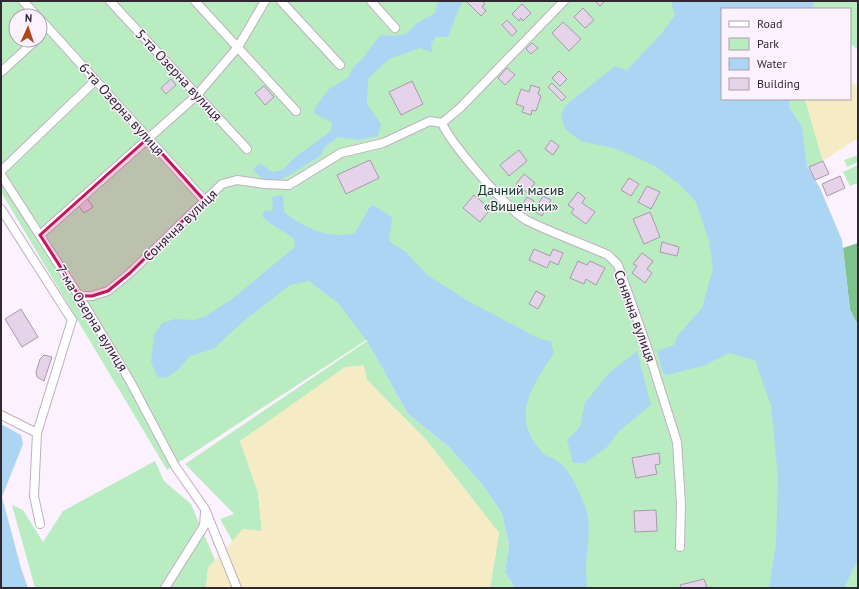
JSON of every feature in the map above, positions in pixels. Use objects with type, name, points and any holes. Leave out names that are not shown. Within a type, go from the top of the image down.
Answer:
[{"type":"street","name":"5-та Озерна вулиця","points":[[110,1],[247,149]]},
{"type":"street","points":[[196,1],[296,111]]},
{"type":"street","points":[[40,235],[197,95],[238,47],[264,1]]},
{"type":"street","points":[[281,1],[340,65]]},
{"type":"street","points":[[370,1],[395,28]]},
{"type":"street","points":[[442,124],[460,108],[564,1]]},
{"type":"street","name":"6-та Озерна вулиця","points":[[49,29],[204,200]]},
{"type":"street","points":[[1,72],[27,48]]},
{"type":"street","points":[[1,171],[96,80]]},
{"type":"street","name":"Сонячна вулиця","points":[[79,296],[92,296],[108,291],[130,273],[222,184],[238,180],[265,184],[289,185],[341,153],[383,143],[430,121],[442,124],[462,152],[502,199],[525,219],[608,255],[618,265],[648,350],[677,442],[681,504],[680,547]]},
{"type":"street","name":"7-ма Озерна вулиця","points":[[1,175],[79,296],[130,380],[175,466],[205,509],[237,588]]},
{"type":"street","points":[[1,209],[72,320],[37,433],[34,496],[40,524]]},
{"type":"street","points":[[1,415],[37,433]]},
{"type":"street","points":[[164,588],[204,526],[205,509]]},
{"type":"highlighted area","points":[[148,138],[204,200],[130,273],[108,291],[92,296],[79,296],[40,235]]},
{"type":"green space","name":"Дачний масив «Вишеньки»","points":[[1,1],[788,1],[721,8],[721,100],[793,409],[779,588],[558,588],[377,333],[167,470],[1,192]]},
{"type":"green space","points":[[815,1],[858,1],[858,50],[851,44],[851,8],[812,7]]},
{"type":"green space","points":[[789,100],[805,100],[823,161],[808,168],[789,107]]},
{"type":"green space","points":[[858,154],[858,162],[847,167],[844,160]]},
{"type":"green space","points":[[858,165],[858,183],[850,186],[843,172]]},
{"type":"green space","points":[[858,243],[858,325],[850,310],[843,248]]},
{"type":"green space","points":[[367,341],[408,414],[448,446],[481,483],[502,513],[509,545],[505,572],[515,588],[490,588],[499,533],[427,441],[367,380],[240,441],[258,492],[262,531],[243,530],[233,542],[220,519],[234,514],[185,464]]},
{"type":"green space","points":[[155,461],[164,481],[191,504],[215,560],[208,568],[206,588],[35,588],[12,505],[23,510],[43,542],[63,511]]},
{"type":"green space","points":[[858,560],[858,588],[844,588]]},
{"type":"sand","points":[[851,83],[858,86],[858,138],[823,161],[805,100],[851,100]]},
{"type":"sand","points":[[364,365],[367,380],[427,441],[499,533],[490,588],[206,588],[208,568],[243,529],[262,531],[258,492],[240,441],[345,367]]},
{"type":"water","points":[[438,1],[463,1],[448,37],[436,37],[431,44],[432,53],[420,48],[389,59],[368,79],[367,104],[381,124],[378,136],[358,140],[338,137],[325,147],[321,155],[290,175],[273,183],[261,178],[253,169],[260,163],[272,172],[282,170],[294,158],[331,131],[332,122],[315,114],[314,109],[329,89],[349,77],[353,67],[364,57],[379,37],[382,35],[393,36],[406,34],[417,23],[435,13]]},
{"type":"water","points":[[671,1],[815,1],[812,8],[721,8],[721,100],[789,100],[789,107],[802,127],[807,166],[820,188],[842,240],[850,310],[858,325],[858,560],[844,588],[769,588],[776,544],[778,477],[771,406],[755,360],[729,353],[705,365],[668,375],[663,373],[657,351],[674,345],[678,335],[702,308],[713,268],[709,241],[696,202],[679,184],[655,166],[617,149],[581,141],[566,130],[561,117],[565,106],[615,66],[627,70],[662,33],[675,15]]},
{"type":"water","points":[[283,195],[284,212],[308,228],[326,234],[345,235],[355,233],[369,208],[373,205],[392,217],[389,241],[407,253],[427,275],[470,302],[540,339],[551,341],[554,353],[532,390],[526,415],[527,427],[533,440],[543,453],[556,460],[566,469],[574,481],[585,506],[589,521],[586,570],[587,588],[515,588],[505,572],[509,545],[502,513],[481,483],[448,446],[408,414],[367,341],[338,303],[309,281],[290,285],[245,320],[213,349],[190,356],[178,370],[166,378],[158,377],[151,363],[154,335],[162,323],[175,319],[194,320],[206,316],[232,299],[295,247],[294,239],[269,223],[262,216],[264,211],[273,210],[272,197]]},
{"type":"water","points":[[637,351],[651,405],[619,431],[607,447],[585,463],[573,463],[567,440],[580,427],[585,403],[608,374]]},
{"type":"water","points":[[1,424],[21,435],[23,444],[2,497],[21,568],[28,588],[1,588]]},
{"type":"building","points":[[466,1],[482,1],[485,4],[482,6],[486,11],[481,16]]},
{"type":"building","points":[[595,1],[605,1],[600,6]]},
{"type":"building","points":[[522,4],[531,13],[523,21],[521,18],[519,21],[512,14]]},
{"type":"building","points":[[583,8],[594,20],[585,28],[574,17]]},
{"type":"building","points":[[507,20],[517,31],[512,36],[502,25]]},
{"type":"building","points":[[563,22],[581,39],[569,51],[552,33]]},
{"type":"building","points":[[532,43],[538,48],[531,54],[526,49]]},
{"type":"building","points":[[507,68],[515,75],[505,85],[498,78]]},
{"type":"building","points":[[559,71],[567,79],[560,86],[552,78]]},
{"type":"building","points":[[171,79],[176,85],[166,94],[161,88]]},
{"type":"building","points":[[412,81],[423,104],[401,115],[389,92]]},
{"type":"building","points":[[552,83],[566,97],[562,101],[548,87]]},
{"type":"building","points":[[531,85],[540,88],[538,94],[541,96],[536,111],[532,110],[531,115],[522,112],[524,107],[516,104],[521,89],[529,92]]},
{"type":"building","points":[[264,86],[274,97],[265,105],[255,93]]},
{"type":"building","points":[[551,140],[559,146],[553,155],[545,149]]},
{"type":"building","points":[[519,150],[527,161],[509,176],[500,165]]},
{"type":"building","points":[[370,160],[379,178],[346,194],[337,175]]},
{"type":"building","points":[[823,161],[829,174],[815,180],[809,167]]},
{"type":"building","points":[[524,174],[535,183],[527,193],[523,189],[521,192],[516,188],[518,186],[516,184]]},
{"type":"building","points":[[840,176],[845,188],[827,196],[822,184]]},
{"type":"building","points":[[629,178],[639,184],[631,196],[621,190]]},
{"type":"building","points":[[647,186],[660,192],[651,209],[638,202]]},
{"type":"building","points":[[578,192],[585,198],[582,203],[595,212],[586,224],[571,213],[574,209],[568,205]]},
{"type":"building","points":[[474,195],[488,207],[486,210],[488,212],[480,222],[463,208]]},
{"type":"building","points":[[543,196],[551,200],[542,216],[534,211]]},
{"type":"building","points":[[527,197],[534,201],[529,210],[522,206]]},
{"type":"building","points":[[87,198],[93,207],[84,213],[78,205]]},
{"type":"building","points":[[650,212],[660,237],[644,244],[633,219]]},
{"type":"building","points":[[662,242],[679,247],[677,256],[660,252]]},
{"type":"building","points":[[534,249],[550,256],[553,249],[563,253],[558,265],[550,261],[547,268],[529,260]]},
{"type":"building","points":[[642,253],[653,261],[647,269],[652,273],[645,283],[632,273],[637,266],[633,264]]},
{"type":"building","points":[[578,261],[587,265],[590,261],[605,268],[596,285],[586,279],[584,284],[570,278]]},
{"type":"building","points":[[536,291],[545,296],[538,309],[529,304]]},
{"type":"building","points":[[21,309],[38,337],[22,347],[5,319]]},
{"type":"building","points":[[44,355],[52,357],[44,381],[37,377],[36,372],[40,359]]},
{"type":"building","points":[[659,453],[660,464],[655,465],[657,474],[636,478],[632,458]]},
{"type":"building","points":[[656,510],[657,531],[635,532],[634,511]]},
{"type":"building","points":[[704,579],[707,588],[681,588],[680,585]]}]
